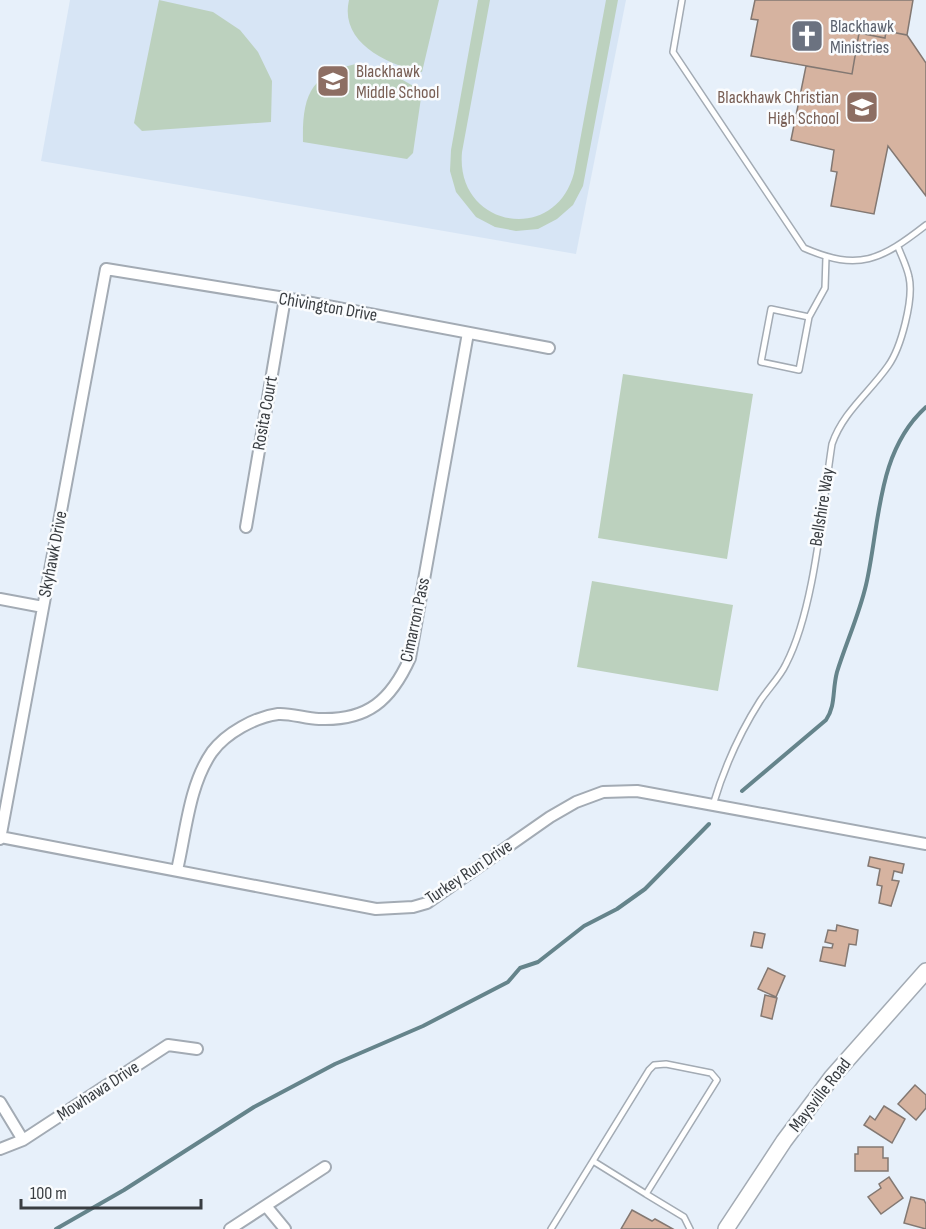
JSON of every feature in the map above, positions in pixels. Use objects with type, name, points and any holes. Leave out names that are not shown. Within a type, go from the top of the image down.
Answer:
[{"type":"main road","name":"Maysville Road","points":[[726,1229],[784,1141],[832,1077],[926,971]]},
{"type":"street","name":"Chivington Drive","points":[[106,269],[285,298],[549,348]]},
{"type":"street","name":"Skyhawk Drive","points":[[0,838],[106,269]]},
{"type":"street","name":"Rosita Court","points":[[246,527],[285,298]]},
{"type":"street","name":"Cimarron Pass","points":[[177,870],[197,782],[213,752],[231,734],[254,721],[279,714],[320,719],[352,717],[380,702],[398,683],[410,658],[468,333]]},
{"type":"street","points":[[0,599],[43,607]]},
{"type":"street","name":"Turkey Run Drive","points":[[0,838],[376,909],[413,907],[439,896],[550,816],[589,795],[603,792],[637,791],[926,844]]},
{"type":"street","name":"Mowhawa Drive","points":[[0,1149],[23,1140],[168,1046],[198,1049]]},
{"type":"street","points":[[0,1102],[23,1140]]},
{"type":"street","points":[[230,1229],[325,1167]]},
{"type":"street","points":[[266,1206],[285,1229]]},
{"type":"lane","points":[[682,0],[673,52],[804,248],[826,257],[859,261],[887,254],[926,225]]},
{"type":"lane","name":"Bellshire Way","points":[[713,806],[727,762],[760,702],[786,665],[793,649],[810,589],[832,444],[838,429],[890,364],[898,346],[909,297],[909,279],[898,247]]},
{"type":"lane","points":[[809,317],[771,309],[761,362],[799,370],[809,317],[825,288],[826,257]]},
{"type":"lane","points":[[551,1229],[654,1065],[666,1064],[711,1073],[716,1076],[716,1085],[646,1194]]},
{"type":"lane","points":[[593,1161],[684,1217],[690,1229]]},
{"type":"shaded area","name":"Blackhawk Middle School","points":[[70,0],[626,0],[576,254],[41,161]]},
{"type":"green space","points":[[159,0],[213,12],[240,30],[258,52],[272,81],[271,122],[142,131],[134,123]]},
{"type":"green space","points":[[349,0],[439,0],[422,72],[395,64],[369,50],[351,28],[348,15]]},
{"type":"green space","points":[[478,0],[490,0],[462,152],[464,177],[474,197],[489,211],[508,218],[528,218],[548,211],[563,196],[574,173],[606,0],[618,0],[583,186],[573,205],[557,219],[538,229],[516,231],[495,227],[476,217],[456,192],[450,171],[451,150]]},
{"type":"green space","points":[[360,63],[387,71],[422,91],[413,153],[407,159],[303,142],[305,111],[313,88],[330,73]]},
{"type":"green space","points":[[623,374],[753,394],[727,559],[598,538]]},
{"type":"green space","points":[[592,581],[733,605],[718,691],[577,667]]},
{"type":"building","name":"Blackhawk Ministries","points":[[755,0],[913,0],[907,35],[886,31],[885,38],[859,33],[852,74],[751,56],[758,20],[751,19]]},
{"type":"building","name":"Blackhawk Christian High School","points":[[886,31],[907,35],[926,63],[926,196],[888,146],[874,214],[831,206],[837,172],[831,171],[834,150],[791,140],[806,66],[852,74],[859,33],[885,38]]},
{"type":"building","points":[[870,857],[904,864],[902,873],[894,871],[892,880],[899,881],[891,906],[879,903],[882,886],[877,885],[880,869],[868,866]]},
{"type":"building","points":[[837,925],[858,930],[856,945],[849,944],[845,966],[820,961],[823,947],[832,948],[833,944],[825,942],[828,930],[836,931]]},
{"type":"building","points":[[754,932],[765,934],[762,948],[751,946]]},
{"type":"building","points":[[768,968],[785,976],[776,997],[758,989]]},
{"type":"building","points":[[765,995],[777,998],[772,1019],[761,1016]]},
{"type":"building","points":[[915,1085],[926,1095],[926,1108],[916,1120],[898,1104]]},
{"type":"building","points":[[884,1106],[905,1119],[892,1143],[864,1125],[870,1116],[875,1120]]},
{"type":"building","points":[[858,1147],[883,1147],[883,1158],[888,1158],[888,1171],[855,1171],[855,1154],[858,1154]]},
{"type":"building","points":[[889,1177],[903,1198],[881,1214],[868,1197],[881,1188],[879,1184]]},
{"type":"building","points":[[911,1197],[924,1200],[926,1204],[926,1229],[904,1223]]},
{"type":"building","points":[[632,1210],[652,1221],[655,1219],[673,1229],[621,1229]]},
{"type":"waterway","points":[[742,791],[826,720],[829,714],[833,703],[837,672],[866,585],[882,490],[889,467],[897,445],[926,407]]},
{"type":"waterway","points":[[56,1229],[124,1190],[254,1107],[335,1064],[423,1026],[508,982],[520,968],[538,962],[584,926],[617,909],[645,889],[709,824]]},
{"type":"place","name":"Blackhawk Ministries","points":[[807,36]]},
{"type":"place","name":"Blackhawk Middle School","points":[[333,81]]},
{"type":"place","name":"Blackhawk Christian High School","points":[[862,107]]}]
